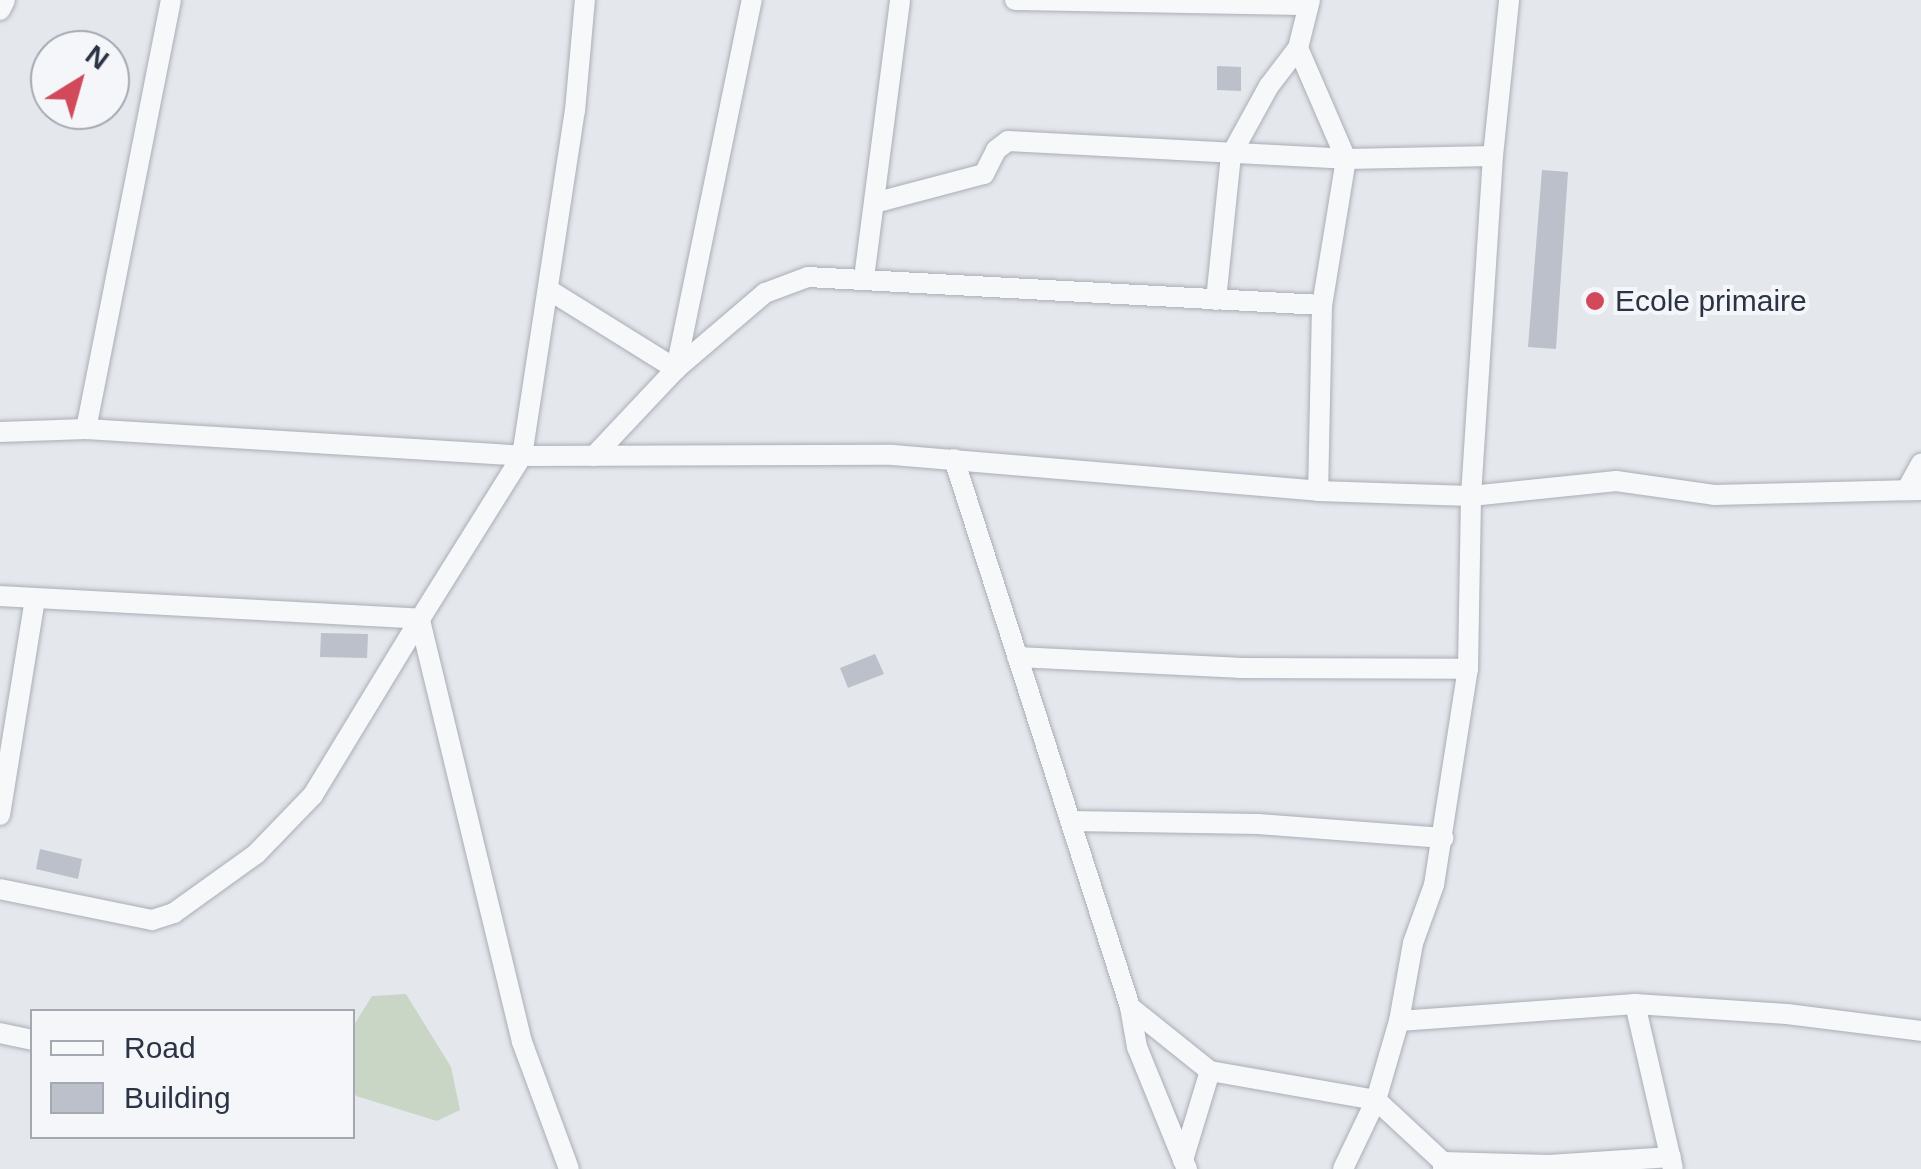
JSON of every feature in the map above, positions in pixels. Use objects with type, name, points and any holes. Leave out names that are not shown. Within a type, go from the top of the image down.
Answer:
[{"type":"street","points":[[0,10],[4,0]]},
{"type":"street","points":[[86,430],[171,0]]},
{"type":"street","points":[[0,888],[152,920],[174,914],[256,854],[314,795],[522,456],[575,111],[585,0]]},
{"type":"street","points":[[676,369],[752,0]]},
{"type":"street","points":[[864,278],[900,0]]},
{"type":"street","points":[[1015,0],[1308,2],[1298,48],[1269,86],[1231,155],[1216,300]]},
{"type":"street","points":[[1343,1169],[1376,1100],[1399,1021],[1414,943],[1434,885],[1468,669],[1471,496],[1493,156],[1509,0]]},
{"type":"street","points":[[1298,48],[1346,159],[1322,305],[1318,491]]},
{"type":"street","points":[[874,203],[984,174],[996,150],[1008,141],[1346,159],[1493,156]]},
{"type":"street","points":[[594,456],[676,369],[765,293],[808,277],[1322,305]]},
{"type":"street","points":[[549,290],[676,369]]},
{"type":"street","points":[[0,432],[86,430],[522,456],[892,455],[1318,491],[1471,496],[1616,481],[1714,495],[1914,490],[1921,464]]},
{"type":"street","points":[[954,459],[1130,1007],[1138,1047],[1185,1165]]},
{"type":"street","points":[[0,596],[420,619]]},
{"type":"street","points":[[0,815],[35,600]]},
{"type":"street","points":[[420,619],[522,1042],[569,1169]]},
{"type":"street","points":[[1018,656],[1238,668],[1468,669]]},
{"type":"street","points":[[1070,820],[1258,824],[1443,838]]},
{"type":"street","points":[[1130,1007],[1210,1071],[1376,1100],[1443,1166],[1672,1163],[1636,1004]]},
{"type":"street","points":[[1399,1021],[1636,1004],[1787,1014],[1921,1031]]},
{"type":"street","points":[[0,1034],[30,1040]]},
{"type":"street","points":[[1185,1165],[1210,1071]]},
{"type":"green space","points":[[406,994],[451,1067],[460,1110],[437,1121],[356,1096],[355,1023],[372,996]]},
{"type":"building","points":[[1217,66],[1241,67],[1241,91],[1217,90]]},
{"type":"building","points":[[1542,170],[1568,172],[1556,349],[1528,347]]},
{"type":"building","points":[[321,633],[368,634],[367,658],[320,657]]},
{"type":"building","points":[[875,654],[884,674],[848,688],[840,668]]},
{"type":"building","points":[[40,849],[82,859],[78,879],[36,869]]},
{"type":"place","name":"Ecole primaire","points":[[1595,301]]}]
